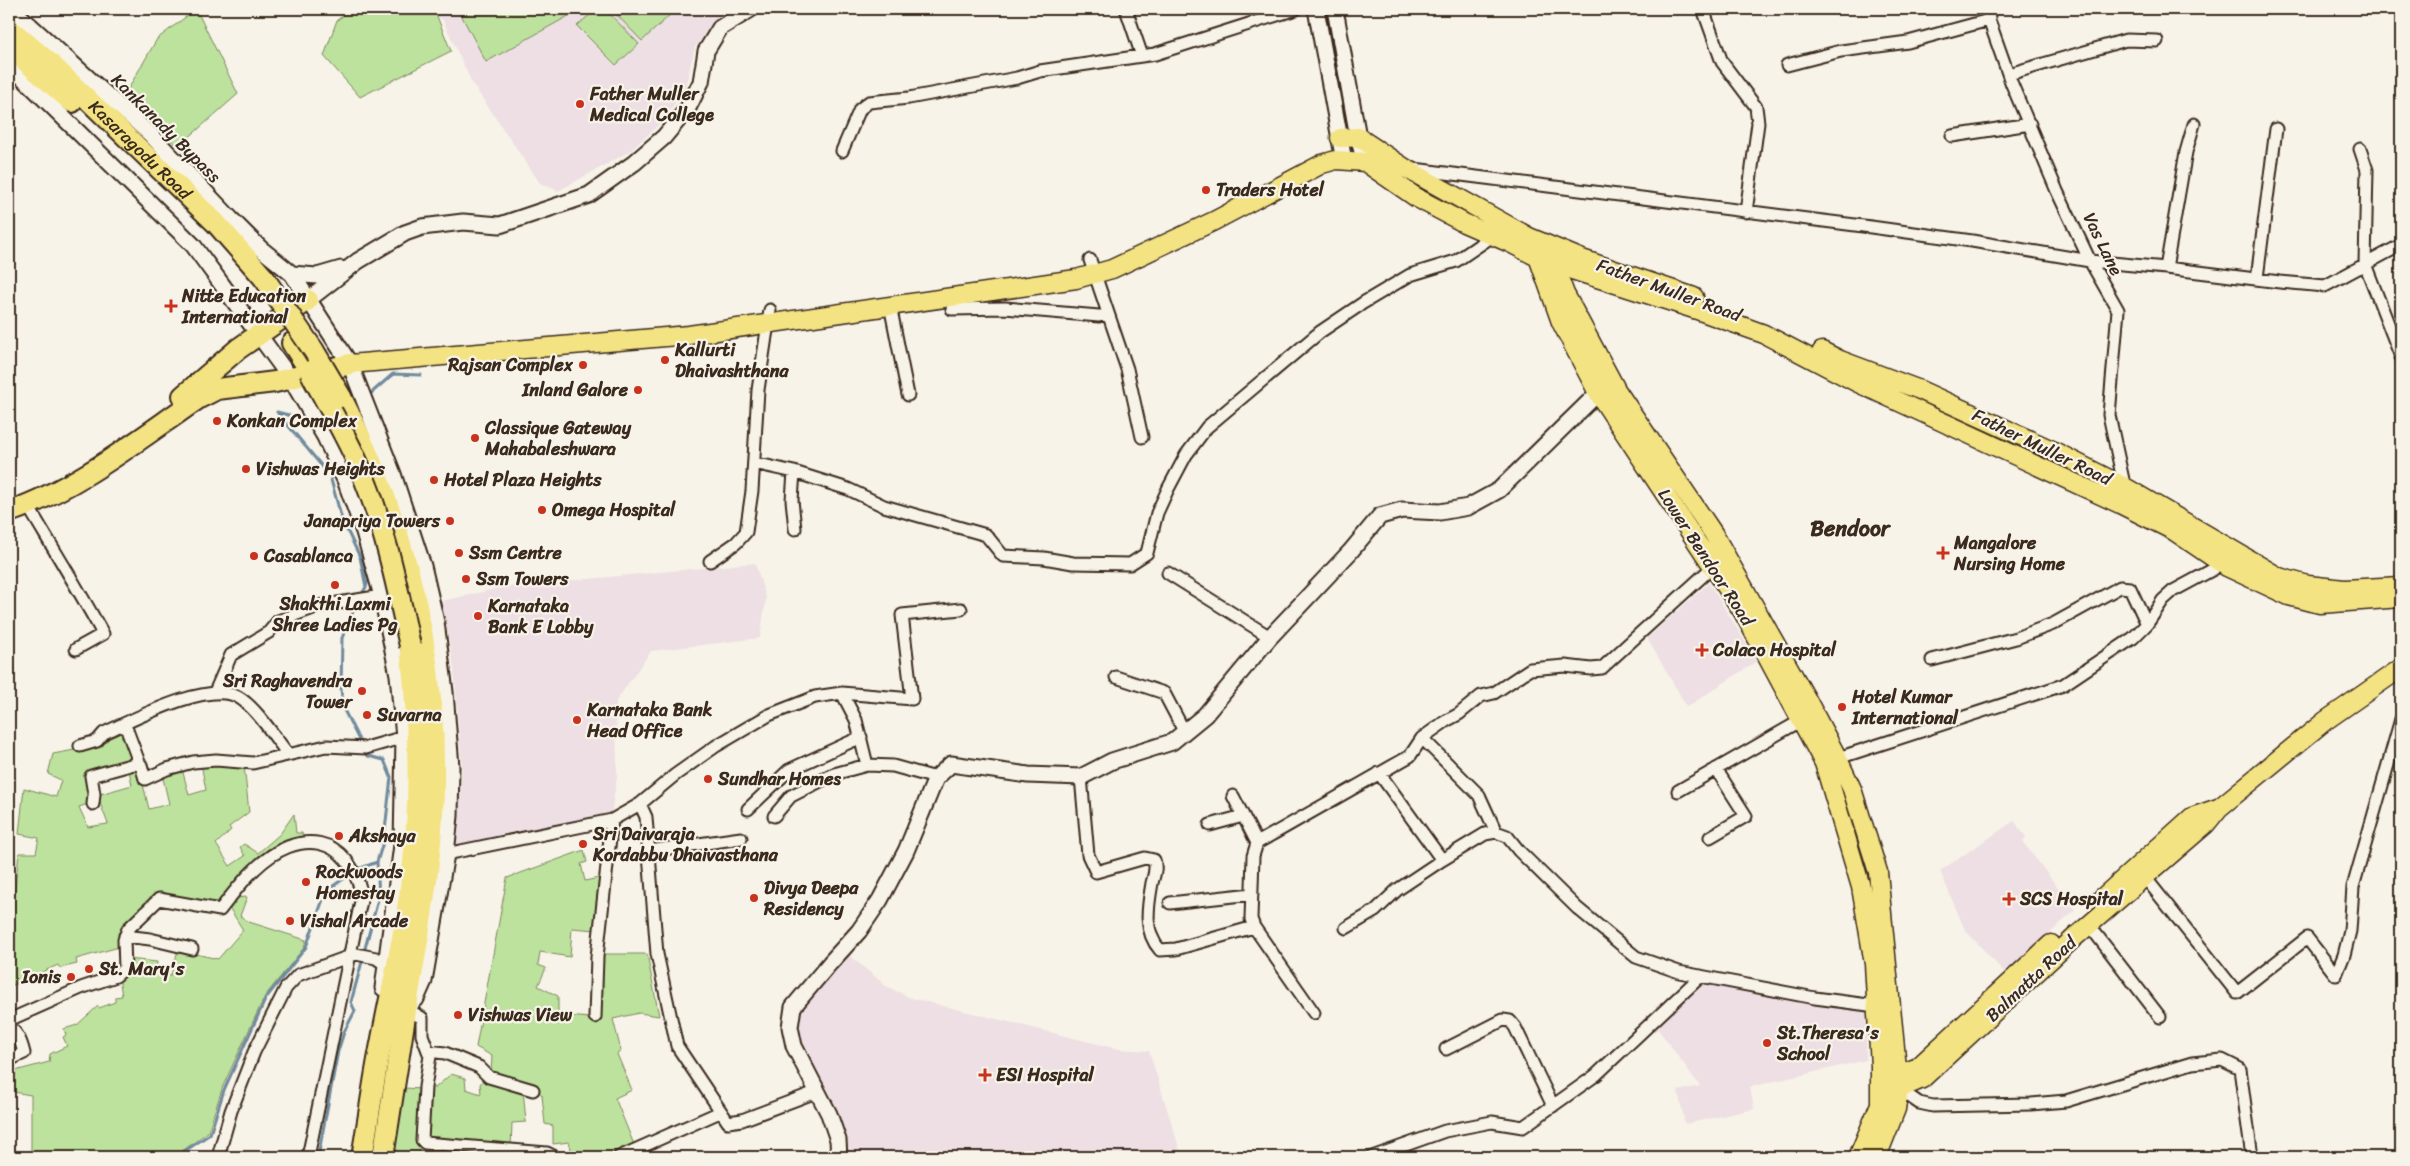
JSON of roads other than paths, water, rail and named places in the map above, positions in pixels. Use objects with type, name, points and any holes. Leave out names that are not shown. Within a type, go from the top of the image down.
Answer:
[{"type":"highway","name":"Kasaragodu Road","points":[[9,28],[50,63],[216,223],[256,280]]},
{"type":"highway","name":"Kasaragodu Road","points":[[9,47],[69,99],[256,280]]},
{"type":"highway","points":[[256,280],[310,371],[360,467],[376,510],[417,643],[431,704],[434,786],[426,883],[383,1157]]},
{"type":"highway","points":[[9,512],[23,496],[96,454],[193,388],[238,349],[308,300]]},
{"type":"highway","points":[[18,503],[102,464],[199,398],[217,389],[290,379],[350,364]]},
{"type":"highway","points":[[362,1157],[376,1070],[398,968],[414,861],[419,755],[417,643]]},
{"type":"main road","points":[[1340,138],[1358,137]]},
{"type":"main road","name":"Father Muller Road","points":[[1358,137],[1405,168],[1509,225],[1550,254],[1669,287],[1782,331],[1840,360],[1920,390],[1996,424],[2123,495]]},
{"type":"main road","points":[[350,364],[689,336],[769,317],[988,293],[1092,268],[1112,269],[1214,221],[1322,164],[1336,160],[1365,162],[1417,198],[1464,224],[1493,236],[1550,254]]},
{"type":"main road","name":"Lower Bendoor Road","points":[[1550,254],[1561,322],[1720,561],[1743,612],[1802,720],[1831,761],[1862,886],[1874,964],[1880,1104]]},
{"type":"main road","points":[[2123,495],[2223,564],[2289,596],[2320,604],[2401,598]]},
{"type":"main road","points":[[2123,495],[2279,577],[2308,585],[2344,589],[2401,586]]},
{"type":"main road","points":[[1720,561],[1831,761],[1852,789],[1878,872],[1899,1082],[1896,1109],[1877,1157]]},
{"type":"main road","name":"Balmatta Road","points":[[1880,1078],[1899,1082],[1922,1079],[2144,876],[2206,824],[2219,808],[2325,721],[2401,668]]},
{"type":"main road","name":"Balmatta Road","points":[[1880,1104],[1899,1082],[1918,1067],[1936,1048],[2192,817],[2219,808]]},
{"type":"main road","points":[[1858,1157],[1880,1104]]},
{"type":"street","name":"Kankanady Bypass","points":[[12,9],[151,135],[260,248],[292,274],[350,364],[410,522],[436,622],[445,692],[451,768],[446,854],[424,981],[416,999],[407,1009]]},
{"type":"street","points":[[308,300],[358,261],[405,233],[422,227],[463,222],[500,224],[589,195],[664,137],[688,108],[697,91],[701,82],[706,51],[720,28],[751,9]]},
{"type":"street","points":[[1126,9],[1142,56]]},
{"type":"street","points":[[842,151],[860,109],[868,102],[909,98],[1017,78],[1040,71],[1142,56],[1296,9]]},
{"type":"street","points":[[1316,9],[1344,161]]},
{"type":"street","points":[[1335,9],[1358,137],[1365,162]]},
{"type":"street","points":[[1703,9],[1722,62],[1756,107],[1758,123],[1746,212]]},
{"type":"street","points":[[1787,65],[1841,52],[1908,42],[1988,14]]},
{"type":"street","name":"Vas Lane","points":[[1988,14],[2009,74],[2056,191],[2090,261],[2118,310],[2110,415],[2123,495]]},
{"type":"street","points":[[2009,74],[2126,40],[2157,41]]},
{"type":"street","points":[[9,64],[193,245],[290,379],[325,437],[355,506],[382,596],[398,675],[404,737],[402,845],[386,965],[374,1033],[372,1053],[376,1070]]},
{"type":"street","points":[[1952,136],[2030,124]]},
{"type":"street","points":[[2166,268],[2186,152],[2194,124]]},
{"type":"street","points":[[2257,278],[2276,129]]},
{"type":"street","points":[[2360,149],[2368,170],[2365,264],[2401,357]]},
{"type":"street","points":[[1405,168],[1972,241],[2090,261],[2324,286],[2401,245]]},
{"type":"street","points":[[754,463],[794,472],[848,489],[884,506],[986,535],[1003,556],[1044,558],[1073,563],[1130,564],[1147,553],[1157,514],[1168,489],[1186,455],[1207,427],[1320,332],[1363,303],[1410,275],[1456,261],[1509,225]]},
{"type":"street","points":[[292,274],[317,276],[358,261]]},
{"type":"street","points":[[1092,268],[1127,369],[1142,437]]},
{"type":"street","points":[[890,305],[908,395]]},
{"type":"street","points":[[952,309],[1004,308],[1099,316],[1108,314]]},
{"type":"street","points":[[710,561],[736,543],[746,532],[752,490],[758,390],[769,317]]},
{"type":"street","points":[[839,1157],[838,1140],[829,1114],[794,1046],[790,1028],[793,1007],[859,932],[880,900],[906,851],[936,778],[951,764],[1028,775],[1081,776],[1112,760],[1172,742],[1205,715],[1270,637],[1350,552],[1380,516],[1402,510],[1440,512],[1468,507],[1499,490],[1606,389]]},
{"type":"street","points":[[794,472],[792,500],[796,529]]},
{"type":"street","points":[[18,503],[103,634],[76,650]]},
{"type":"street","points":[[1314,1013],[1254,928],[1251,919],[1253,856],[1257,843],[1410,756],[1422,738],[1459,714],[1481,696],[1494,693],[1530,669],[1565,666],[1592,669],[1602,668],[1720,561]]},
{"type":"street","points":[[1831,761],[2063,685],[2122,647],[2147,624],[2163,600],[2174,591],[2223,564]]},
{"type":"street","points":[[1168,573],[1270,637]]},
{"type":"street","points":[[1932,660],[2016,638],[2053,624],[2120,587],[2130,588],[2147,624]]},
{"type":"street","points":[[215,692],[231,655],[269,632],[278,621],[319,606],[382,596]]},
{"type":"street","points":[[446,854],[612,820],[640,804],[675,775],[716,746],[769,715],[815,698],[842,693],[912,699],[902,614],[961,610]]},
{"type":"street","points":[[1116,677],[1164,693],[1184,731]]},
{"type":"street","points":[[80,746],[97,741],[104,733],[192,696],[215,692],[237,696],[252,709],[288,754]]},
{"type":"street","points":[[842,693],[856,720],[867,765]]},
{"type":"street","points":[[2144,876],[2237,993],[2306,938],[2336,975],[2350,931],[2353,887],[2401,719]]},
{"type":"street","points":[[1678,791],[1802,720]]},
{"type":"street","points":[[122,725],[127,730],[145,779],[167,769],[193,762],[216,760],[253,763],[326,746],[361,748],[404,737]]},
{"type":"street","points":[[748,809],[789,770],[861,737]]},
{"type":"street","points":[[1422,738],[1478,795],[1496,832]]},
{"type":"street","points":[[93,804],[92,776],[134,764],[140,765]]},
{"type":"street","points":[[774,816],[791,796],[834,774],[867,765],[893,766],[936,778]]},
{"type":"street","points":[[1710,837],[1746,816],[1716,769]]},
{"type":"street","points":[[1380,773],[1442,860]]},
{"type":"street","points":[[1081,776],[1088,856],[1096,872],[1145,858],[1154,860],[1155,869],[1147,912],[1148,927],[1160,950],[1176,949],[1254,928]]},
{"type":"street","points":[[1233,796],[1257,843]]},
{"type":"street","points":[[640,804],[646,817],[657,954],[677,1046],[728,1122],[742,1120],[816,1092]]},
{"type":"street","points":[[1210,825],[1243,816]]},
{"type":"street","points":[[595,1017],[597,957],[612,820]]},
{"type":"street","points":[[1346,928],[1375,911],[1397,890],[1442,860],[1485,834],[1496,832],[1507,836],[1519,851],[1578,908],[1636,957],[1679,972],[1815,998],[1876,1006]]},
{"type":"street","points":[[648,850],[741,838]]},
{"type":"street","points":[[9,1020],[81,988],[116,976],[124,968],[125,936],[128,929],[159,899],[220,910],[255,868],[282,850],[304,842],[324,843],[341,852],[357,879],[362,896],[308,1157]]},
{"type":"street","points":[[1170,903],[1252,894]]},
{"type":"street","points":[[2090,925],[2160,1017]]},
{"type":"street","points":[[125,936],[150,939],[192,949]]},
{"type":"street","points":[[218,1157],[231,1111],[254,1052],[286,988],[298,976],[356,954],[376,958],[386,965]]},
{"type":"street","points":[[1372,1157],[1445,1132],[1492,1122],[1523,1127],[1596,1075],[1701,976]]},
{"type":"street","points":[[407,1009],[422,1018],[422,1035],[430,1056],[425,1087],[422,1140],[425,1143],[547,1153],[555,1157]]},
{"type":"street","points":[[1446,1049],[1503,1020],[1510,1021],[1515,1027],[1553,1106]]},
{"type":"street","points":[[9,1026],[16,1032],[21,1041],[24,1053],[9,1060]]},
{"type":"street","points":[[428,1051],[445,1053],[479,1067],[489,1076],[533,1090]]},
{"type":"street","points":[[1899,1082],[1918,1103],[1933,1106],[2066,1101],[2192,1063],[2222,1060],[2240,1069],[2252,1157]]},
{"type":"street","points":[[619,1157],[720,1112]]},
{"type":"waterway","points":[[369,395],[393,374],[421,375]]},
{"type":"waterway","points":[[308,420],[277,412],[330,476],[342,520],[360,557],[368,580],[366,587]]},
{"type":"waterway","points":[[310,421],[277,412],[330,476],[342,520],[360,557],[366,587],[360,597]]},
{"type":"waterway","points":[[357,602],[342,638],[341,690],[344,710],[362,746]]},
{"type":"waterway","points":[[176,1157],[210,1134],[224,1090],[266,998],[306,947],[326,891],[356,870],[377,862],[384,839],[391,777],[384,760],[368,756],[365,751]]},
{"type":"waterway","points":[[364,952],[379,896],[377,862]]},
{"type":"waterway","points":[[318,1157],[338,1051],[344,1032],[355,1011],[351,1002],[363,958]]},
{"type":"place","name":"Father Muller Medical College","points":[[580,104]]},
{"type":"place","name":"Traders Hotel","points":[[1206,190]]},
{"type":"place","name":"Nitte Education International","points":[[171,306]]},
{"type":"place","name":"Kallurti Dhaivashthana","points":[[665,360]]},
{"type":"place","name":"Rajsan Complex","points":[[583,365]]},
{"type":"place","name":"Inland Galore","points":[[638,390]]},
{"type":"place","name":"Konkan Complex","points":[[217,421]]},
{"type":"place","name":"Classique Gateway Mahabaleshwara","points":[[475,438]]},
{"type":"place","name":"Vishwas Heights","points":[[246,469]]},
{"type":"place","name":"Hotel Plaza Heights","points":[[434,480]]},
{"type":"place","name":"Omega Hospital","points":[[542,510]]},
{"type":"place","name":"Janapriya Towers","points":[[450,521]]},
{"type":"place","name":"Ssm Centre","points":[[459,553]]},
{"type":"place","name":"Mangalore Nursing Home","points":[[1943,553]]},
{"type":"place","name":"Casablanca","points":[[254,556]]},
{"type":"place","name":"Ssm Towers","points":[[466,579]]},
{"type":"place","name":"Shakthi Laxmi Shree Ladies Pg","points":[[335,585]]},
{"type":"place","name":"Karnataka Bank E Lobby","points":[[478,616]]},
{"type":"place","name":"Colaco Hospital","points":[[1702,650]]},
{"type":"place","name":"Sri Raghavendra Tower","points":[[362,691]]},
{"type":"place","name":"Hotel Kumar International","points":[[1842,707]]},
{"type":"place","name":"Suvarna","points":[[367,715]]},
{"type":"place","name":"Karnataka Bank Head Office","points":[[577,720]]},
{"type":"place","name":"Sundhar Homes","points":[[708,779]]},
{"type":"place","name":"Akshaya","points":[[339,836]]},
{"type":"place","name":"Sri Daivaraja Kordabbu Dhaivasthana","points":[[583,844]]},
{"type":"place","name":"Rockwoods Homestay","points":[[306,882]]},
{"type":"place","name":"Divya Deepa Residency","points":[[754,898]]},
{"type":"place","name":"SCS Hospital","points":[[2009,899]]},
{"type":"place","name":"Vishal Arcade","points":[[290,921]]},
{"type":"place","name":"St. Mary's","points":[[89,969]]},
{"type":"place","name":"Ionis","points":[[71,977]]},
{"type":"place","name":"Vishwas View","points":[[458,1015]]},
{"type":"place","name":"St.Theresa's School","points":[[1767,1043]]},
{"type":"place","name":"ESI Hospital","points":[[985,1075]]},
{"type":"district","name":"Bendoor","points":[[1850,528]]}]
